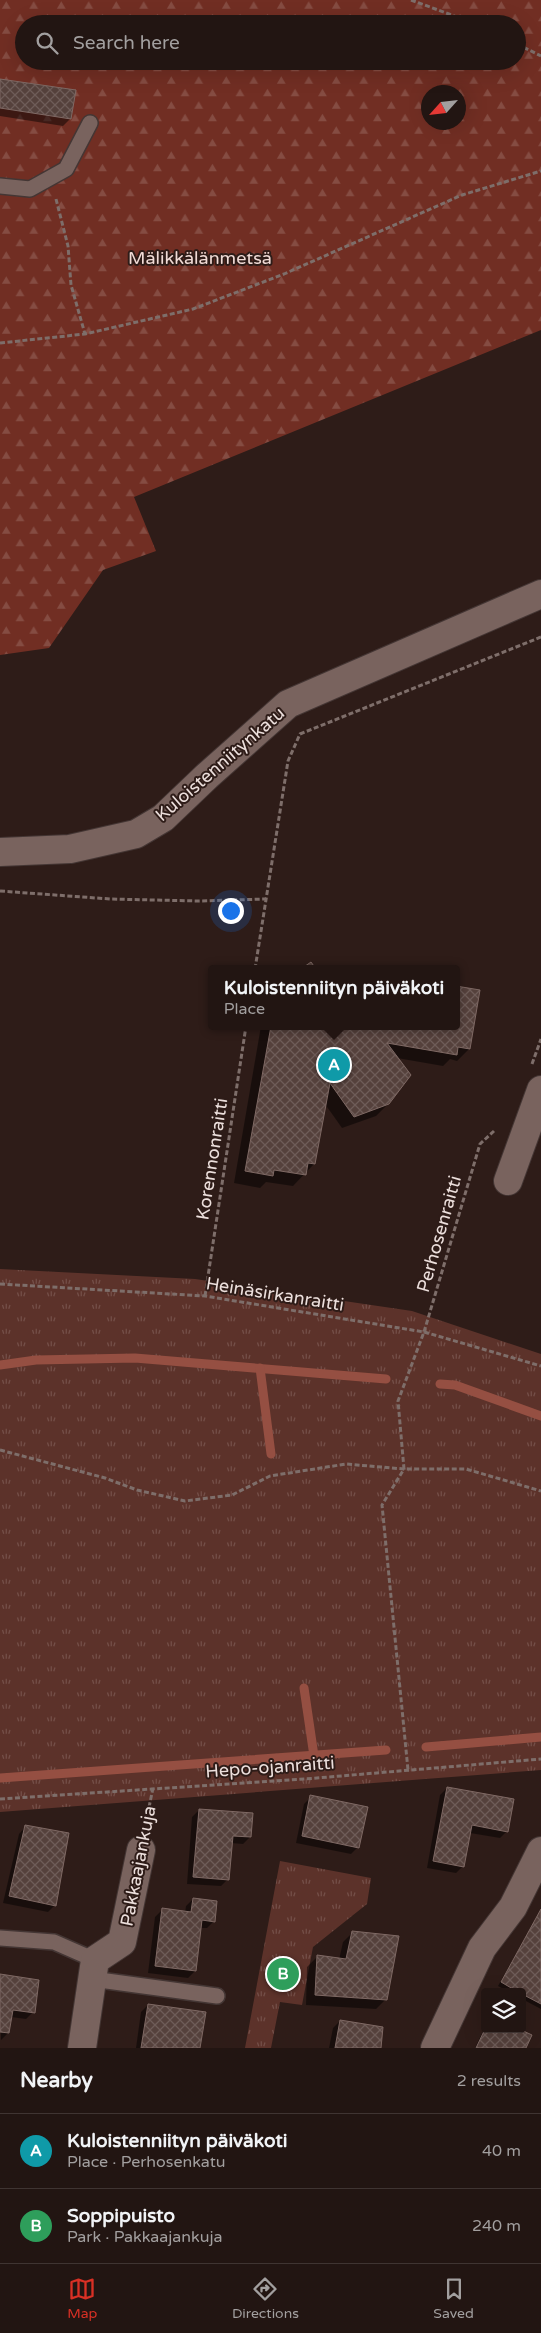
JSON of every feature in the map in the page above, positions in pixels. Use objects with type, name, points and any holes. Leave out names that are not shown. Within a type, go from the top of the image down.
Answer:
[{"type":"street","name":"Kuloistenniitynkatu","points":[[0,852],[70,849],[136,834],[163,818],[288,704],[541,594]]},
{"type":"street","points":[[508,1181],[541,1090]]},
{"type":"street","name":"Pakkaajankuja","points":[[93,1969],[122,1942],[141,1850]]},
{"type":"street","points":[[435,2048],[482,1948],[514,1907],[541,1850]]},
{"type":"street","points":[[82,2048],[93,1969]]},
{"type":"lane","points":[[0,186],[30,189],[66,169],[90,123]]},
{"type":"lane","points":[[0,1938],[54,1942],[93,1969],[217,1996]]},
{"type":"path","points":[[411,0],[452,15]]},
{"type":"path","points":[[526,48],[541,56]]},
{"type":"path","points":[[0,343],[85,334],[192,309],[284,274],[462,195],[541,171]]},
{"type":"path","points":[[51,177],[68,246],[71,285],[85,334]]},
{"type":"path","points":[[256,965],[288,761],[300,734],[541,637]]},
{"type":"path","points":[[0,891],[110,899],[199,901],[266,899]]},
{"type":"path","name":"Korennonraitti","points":[[205,1296],[245,1030]]},
{"type":"path","name":"Perhosenraitti","points":[[404,1469],[398,1401],[424,1332],[480,1144]]},
{"type":"path","name":"Heinäsirkanraitti","points":[[0,1284],[205,1296],[424,1332],[541,1366]]},
{"type":"path","points":[[0,1450],[105,1478],[137,1490],[185,1501],[232,1495],[270,1476],[346,1464],[404,1469],[466,1469],[541,1492]]},
{"type":"path","points":[[404,1469],[382,1505],[408,1770]]},
{"type":"path","name":"Hepo-ojanraitti","points":[[0,1800],[541,1759]]},
{"type":"path","name":"Pakkaajankuja","points":[[141,1850],[153,1788]]},
{"type":"green space","name":"Mälikkälänmetsä","points":[[0,0],[541,0],[541,330],[134,497],[156,551],[103,570],[49,648],[0,655]]},
{"type":"green space","points":[[0,1269],[195,1279],[412,1311],[541,1354],[541,1770],[0,1812]]},
{"type":"green space","points":[[280,1861],[371,1878],[367,1904],[313,1947],[302,2005],[280,2002],[271,2048],[245,2048]]},
{"type":"building","points":[[0,79],[76,90],[71,119],[0,108]]},
{"type":"building","points":[[460,987],[480,990],[470,1049],[458,1047],[457,1055],[387,1043],[411,1075],[389,1104],[354,1117],[330,1083],[315,1164],[308,1163],[306,1175],[274,1170],[273,1176],[245,1171],[270,1030],[460,1030]]},
{"type":"building","points":[[447,1787],[514,1799],[508,1832],[472,1825],[464,1867],[433,1861]]},
{"type":"building","points":[[310,1795],[368,1807],[359,1848],[302,1836]]},
{"type":"building","points":[[199,1809],[253,1813],[251,1837],[233,1836],[229,1880],[193,1877]]},
{"type":"building","points":[[25,1825],[69,1833],[56,1906],[9,1896]]},
{"type":"building","points":[[193,1898],[217,1901],[215,1922],[202,1920],[196,1971],[155,1966],[162,1908],[191,1912]]},
{"type":"building","points":[[541,1909],[541,2004],[526,1996],[526,1988],[511,1988],[501,1982]]},
{"type":"building","points":[[352,1931],[399,1936],[387,2000],[315,1995],[317,1955],[346,1959]]},
{"type":"building","points":[[0,1974],[39,1980],[35,2013],[13,2010],[9,2033],[0,2032]]},
{"type":"building","points":[[148,2004],[206,2012],[200,2048],[141,2048]]},
{"type":"building","points":[[340,2020],[383,2027],[381,2048],[335,2048]]},
{"type":"building","points":[[526,2032],[532,2035],[526,2048],[476,2048],[483,2033]]},
{"type":"waterway","points":[[0,1365],[36,1360],[135,1358],[386,1379]]},
{"type":"waterway","points":[[260,1368],[271,1454]]},
{"type":"waterway","points":[[440,1384],[455,1385],[541,1416]]},
{"type":"waterway","points":[[304,1688],[314,1756]]},
{"type":"waterway","points":[[426,1747],[541,1737]]},
{"type":"waterway","points":[[0,1778],[386,1750]]},
{"type":"place","name":"Kuloistenniityn päiväkoti","points":[[334,1065]]},
{"type":"place","name":"Soppipuisto","points":[[283,1974]]}]
